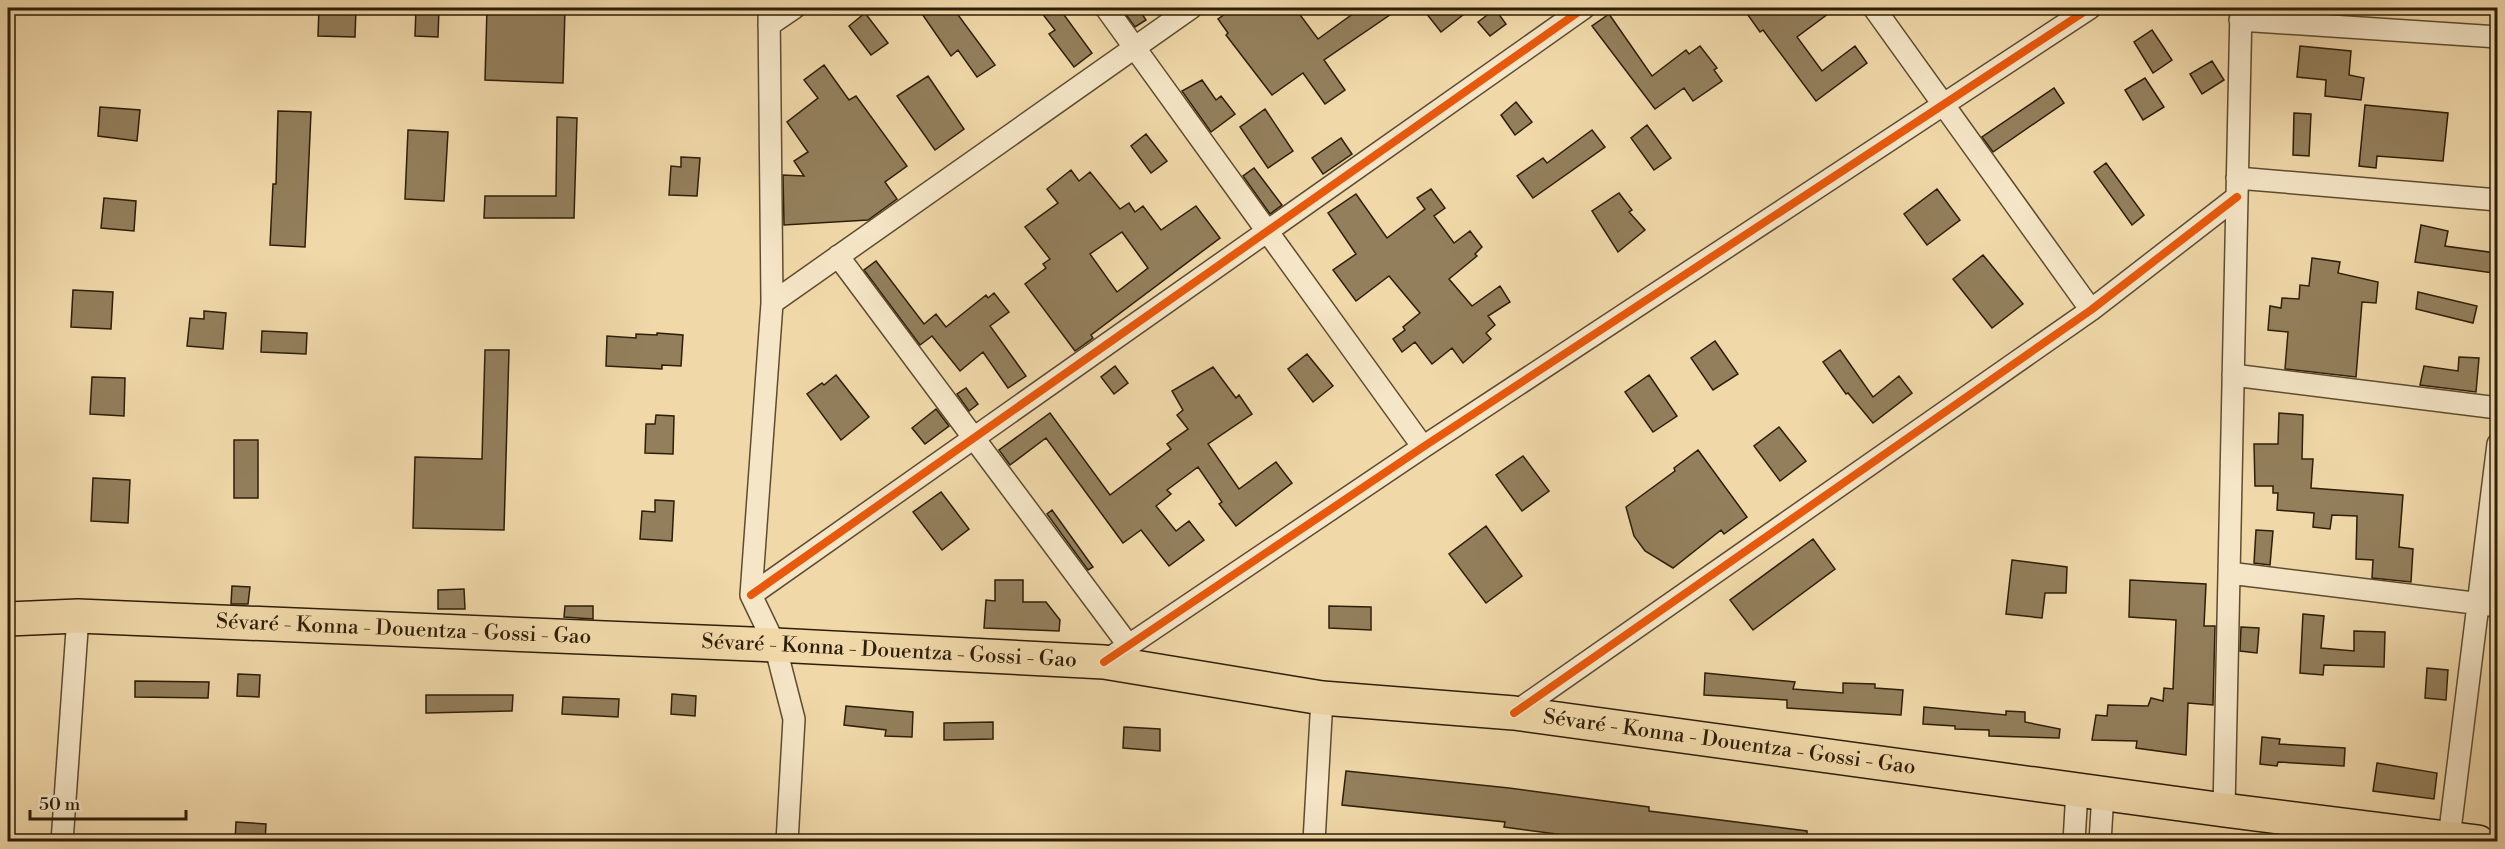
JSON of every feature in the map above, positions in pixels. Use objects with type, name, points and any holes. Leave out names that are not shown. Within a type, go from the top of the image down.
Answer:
[{"type":"main road","name":"Sévaré - Konna - Douentza - Gossi - Gao","points":[[8,619],[78,616],[775,645],[1117,654],[1322,698],[1514,713],[2224,810],[2463,840]]},
{"type":"street","points":[[787,842],[794,718],[775,645],[751,595],[772,303],[769,16],[794,8]]},
{"type":"street","points":[[1106,8],[1423,447]]},
{"type":"street","points":[[772,303],[1191,8]]},
{"type":"street","points":[[751,595],[1584,8]]},
{"type":"street","points":[[1874,8],[2091,310]]},
{"type":"street","points":[[838,256],[973,437],[1117,654],[1423,447],[2090,8]]},
{"type":"street","points":[[2224,810],[2240,14],[2498,37]]},
{"type":"street","points":[[1514,713],[2091,310],[2237,187],[2498,200]]},
{"type":"street","points":[[2233,375],[2498,408]]},
{"type":"street","points":[[2463,840],[2488,604],[2498,444]]},
{"type":"street","points":[[2229,573],[2488,604]]},
{"type":"street","points":[[62,842],[78,616]]},
{"type":"street","points":[[1314,842],[1322,698]]},
{"type":"street","points":[[2074,842],[2090,792]]},
{"type":"street","points":[[2090,792],[2100,842]]},
{"type":"building","points":[[319,8],[356,8],[355,37],[318,36]]},
{"type":"building","points":[[416,8],[439,8],[438,37],[415,36]]},
{"type":"building","points":[[487,8],[565,8],[563,83],[485,80]]},
{"type":"building","points":[[918,8],[953,8],[995,65],[977,77],[958,50],[951,56]]},
{"type":"building","points":[[1038,8],[1059,8],[1092,53],[1074,67],[1049,34],[1055,30]]},
{"type":"building","points":[[1121,8],[1138,8],[1146,20],[1135,27]]},
{"type":"building","points":[[1234,8],[1295,8],[1318,39],[1361,8],[1400,8],[1324,60],[1345,90],[1325,104],[1303,73],[1272,95],[1226,35],[1228,33],[1218,19]]},
{"type":"building","points":[[1422,8],[1472,8],[1441,32]]},
{"type":"building","points":[[1743,8],[1836,8],[1797,37],[1822,71],[1855,46],[1867,63],[1816,101],[1763,30],[1760,32]]},
{"type":"building","points":[[1495,9],[1506,24],[1490,36],[1478,22]]},
{"type":"building","points":[[865,13],[888,43],[871,55],[849,26]]},
{"type":"building","points":[[1609,14],[1652,76],[1686,50],[1689,54],[1700,46],[1717,68],[1714,70],[1722,81],[1693,101],[1684,88],[1655,109],[1592,26]]},
{"type":"building","points":[[2152,30],[2172,60],[2153,73],[2134,42]]},
{"type":"building","points":[[2300,46],[2351,51],[2349,75],[2364,78],[2361,100],[2325,96],[2326,80],[2297,77]]},
{"type":"building","points":[[2212,61],[2224,80],[2202,94],[2190,74]]},
{"type":"building","points":[[824,65],[849,100],[856,96],[907,166],[885,182],[897,199],[868,220],[784,225],[783,175],[804,176],[794,161],[808,152],[787,122],[818,98],[804,80]]},
{"type":"building","points":[[928,76],[964,129],[935,150],[897,96]]},
{"type":"building","points":[[2145,78],[2164,107],[2143,120],[2125,90]]},
{"type":"building","points":[[1202,80],[1216,100],[1221,96],[1235,114],[1211,132],[1182,91]]},
{"type":"building","points":[[2054,88],[2064,103],[1993,152],[1982,137]]},
{"type":"building","points":[[1516,102],[1532,122],[1515,135],[1501,115]]},
{"type":"building","points":[[2365,105],[2448,113],[2443,161],[2377,156],[2376,168],[2359,166]]},
{"type":"building","points":[[100,107],[140,110],[137,141],[98,136]]},
{"type":"building","points":[[1265,109],[1293,151],[1268,168],[1240,127]]},
{"type":"building","points":[[278,111],[311,112],[305,247],[270,245],[273,184],[276,184]]},
{"type":"building","points":[[2294,113],[2311,114],[2309,156],[2293,155]]},
{"type":"building","points":[[557,117],[577,118],[574,218],[484,218],[485,196],[556,196]]},
{"type":"building","points":[[1647,125],[1671,158],[1654,170],[1631,138]]},
{"type":"building","points":[[408,130],[448,132],[444,201],[405,199]]},
{"type":"building","points":[[1592,130],[1605,147],[1533,198],[1517,176],[1543,158],[1547,163]]},
{"type":"building","points":[[1146,134],[1167,161],[1151,173],[1131,146]]},
{"type":"building","points":[[1341,138],[1352,154],[1323,174],[1312,158]]},
{"type":"building","points":[[681,157],[700,158],[697,196],[669,195],[671,166],[681,167]]},
{"type":"building","points":[[2106,163],[2144,215],[2132,225],[2094,172]]},
{"type":"building","points":[[1254,168],[1282,205],[1270,214],[1243,176]]},
{"type":"building","points":[[1071,170],[1079,181],[1090,172],[1120,209],[1129,203],[1135,212],[1143,206],[1161,230],[1196,206],[1220,238],[1091,335],[1093,338],[1075,351],[1025,284],[1046,268],[1043,264],[1050,259],[1025,227],[1058,203],[1047,189]],"holes":[[[1122,232],[1148,268],[1117,292],[1090,254]]]},
{"type":"building","points":[[1431,189],[1445,208],[1434,216],[1454,243],[1470,231],[1482,247],[1475,254],[1477,256],[1449,279],[1472,306],[1500,286],[1510,302],[1488,316],[1495,325],[1486,333],[1491,339],[1463,363],[1452,348],[1432,364],[1415,342],[1402,352],[1393,339],[1405,330],[1403,327],[1420,313],[1389,276],[1356,301],[1333,270],[1356,254],[1328,213],[1356,194],[1387,238],[1425,209],[1417,198]]},
{"type":"building","points":[[1937,189],[1960,220],[1927,245],[1904,214]]},
{"type":"building","points":[[1619,193],[1632,210],[1629,212],[1645,230],[1618,252],[1592,211]]},
{"type":"building","points":[[104,198],[136,201],[134,231],[101,228]]},
{"type":"building","points":[[2421,225],[2448,231],[2445,246],[2496,253],[2493,273],[2415,262]]},
{"type":"building","points":[[1983,255],[2023,304],[1992,328],[1953,279]]},
{"type":"building","points":[[2312,258],[2340,262],[2338,273],[2378,282],[2376,303],[2362,302],[2356,377],[2285,369],[2288,332],[2268,330],[2270,306],[2281,308],[2282,298],[2299,299],[2300,285],[2309,286]]},
{"type":"building","points":[[876,261],[924,324],[936,314],[946,327],[986,295],[988,298],[994,293],[1009,312],[990,326],[1026,376],[1008,388],[983,352],[960,371],[932,336],[920,345],[864,270]]},
{"type":"building","points":[[73,290],[113,292],[111,329],[71,327]]},
{"type":"building","points":[[2418,292],[2477,306],[2473,323],[2416,309]]},
{"type":"building","points":[[204,311],[226,313],[223,349],[187,346],[190,318],[204,319]]},
{"type":"building","points":[[262,331],[307,333],[306,354],[261,352]]},
{"type":"building","points":[[657,333],[683,335],[681,366],[662,365],[662,369],[606,366],[607,336],[636,338],[636,334],[657,335]]},
{"type":"building","points":[[1715,341],[1738,374],[1713,390],[1691,358]]},
{"type":"building","points":[[485,350],[509,350],[504,530],[413,528],[415,457],[482,459]]},
{"type":"building","points":[[1840,350],[1873,397],[1899,376],[1912,393],[1873,423],[1848,393],[1846,394],[1823,362]]},
{"type":"building","points":[[1307,354],[1333,386],[1313,402],[1288,369]]},
{"type":"building","points":[[2459,357],[2479,358],[2476,392],[2420,385],[2424,366],[2458,371]]},
{"type":"building","points":[[1115,366],[1128,383],[1114,394],[1101,377]]},
{"type":"building","points":[[1213,367],[1236,398],[1239,395],[1252,414],[1208,444],[1239,489],[1276,462],[1292,483],[1236,526],[1219,504],[1222,502],[1198,467],[1167,490],[1171,494],[1156,506],[1176,531],[1189,521],[1204,540],[1169,566],[1141,530],[1123,543],[1046,438],[1010,465],[999,450],[1050,413],[1110,495],[1171,449],[1167,444],[1188,429],[1177,415],[1183,410],[1172,391]]},
{"type":"building","points":[[836,375],[869,417],[841,440],[807,394]]},
{"type":"building","points":[[1649,375],[1677,416],[1653,432],[1625,392]]},
{"type":"building","points":[[92,377],[125,378],[124,416],[90,414]]},
{"type":"building","points":[[966,388],[978,404],[969,411],[957,394]]},
{"type":"building","points":[[936,409],[949,426],[925,444],[912,428]]},
{"type":"building","points":[[2279,413],[2303,415],[2302,459],[2313,459],[2311,488],[2403,495],[2399,547],[2413,549],[2411,582],[2372,578],[2373,560],[2356,559],[2357,516],[2332,515],[2330,529],[2313,527],[2314,513],[2277,510],[2278,493],[2273,493],[2273,486],[2255,486],[2254,444],[2278,444]]},
{"type":"building","points":[[656,415],[674,416],[673,454],[645,453],[646,424],[655,424]]},
{"type":"building","points":[[1779,427],[1806,461],[1780,481],[1754,446]]},
{"type":"building","points":[[234,440],[258,440],[258,498],[234,498]]},
{"type":"building","points":[[1698,450],[1747,517],[1724,534],[1721,530],[1673,568],[1645,551],[1634,536],[1626,507],[1675,471],[1674,468]]},
{"type":"building","points":[[1523,456],[1549,491],[1522,511],[1496,475]]},
{"type":"building","points":[[93,478],[130,480],[128,523],[91,521]]},
{"type":"building","points":[[941,492],[969,529],[942,550],[913,512]]},
{"type":"building","points":[[655,500],[674,501],[672,541],[640,539],[642,511],[655,512]]},
{"type":"building","points":[[1052,510],[1093,567],[1088,570],[1047,514]]},
{"type":"building","points":[[1486,526],[1522,576],[1486,603],[1449,554]]},
{"type":"building","points":[[2256,530],[2273,531],[2270,565],[2254,563]]},
{"type":"building","points":[[1813,539],[1835,569],[1753,630],[1730,600]]},
{"type":"building","points":[[2012,560],[2067,567],[2066,593],[2045,593],[2042,618],[2006,614]]},
{"type":"building","points":[[995,580],[1023,580],[1023,602],[1046,602],[1060,620],[1059,631],[984,628],[986,600],[995,601]]},
{"type":"building","points":[[2130,580],[2206,584],[2204,626],[2215,626],[2213,705],[2188,703],[2186,755],[2136,748],[2137,741],[2092,740],[2096,715],[2107,716],[2108,705],[2148,706],[2151,698],[2163,701],[2164,688],[2173,689],[2176,620],[2129,617]]},
{"type":"building","points":[[232,586],[250,587],[248,604],[231,604]]},
{"type":"building","points":[[464,589],[465,609],[438,609],[438,590]]},
{"type":"building","points":[[565,606],[593,606],[593,619],[564,617]]},
{"type":"building","points":[[1329,606],[1371,607],[1371,630],[1329,628]]},
{"type":"building","points":[[2303,614],[2324,616],[2321,648],[2354,651],[2354,631],[2385,632],[2384,667],[2324,665],[2323,675],[2300,673]]},
{"type":"building","points":[[2241,627],[2259,628],[2257,653],[2240,651]]},
{"type":"building","points":[[2427,668],[2448,670],[2446,700],[2425,698]]},
{"type":"building","points":[[1705,673],[1795,682],[1793,689],[1843,693],[1843,683],[1875,684],[1875,688],[1903,690],[1901,715],[1787,708],[1787,700],[1704,695]]},
{"type":"building","points":[[238,674],[260,675],[259,697],[237,696]]},
{"type":"building","points":[[135,681],[209,682],[208,698],[135,697]]},
{"type":"building","points":[[672,694],[696,696],[695,716],[671,714]]},
{"type":"building","points":[[426,695],[513,695],[512,711],[426,713]]},
{"type":"building","points":[[563,697],[619,699],[618,717],[562,714]]},
{"type":"building","points":[[846,706],[913,712],[912,737],[885,736],[886,730],[844,725]]},
{"type":"building","points":[[1924,707],[2006,715],[2006,711],[2025,712],[2025,722],[2060,729],[2059,738],[1989,736],[1989,730],[1955,729],[1955,726],[1923,724]]},
{"type":"building","points":[[993,722],[993,739],[944,740],[944,723]]},
{"type":"building","points":[[1124,727],[1160,729],[1160,751],[1123,748]]},
{"type":"building","points":[[2262,737],[2280,739],[2279,744],[2345,748],[2344,766],[2278,762],[2277,766],[2260,764]]},
{"type":"building","points":[[2377,763],[2437,773],[2434,799],[2373,791]]},
{"type":"building","points":[[1346,771],[1509,788],[1649,807],[1649,811],[1807,831],[1807,842],[1617,842],[1504,827],[1505,822],[1342,805]]},
{"type":"building","points":[[236,822],[266,824],[265,842],[235,842]]},
{"type":"cycle path","points":[[751,595],[1584,8]]},
{"type":"cycle path","points":[[1104,662],[1423,447],[2090,8]]},
{"type":"cycle path","points":[[1514,713],[2091,310],[2237,197]]}]
